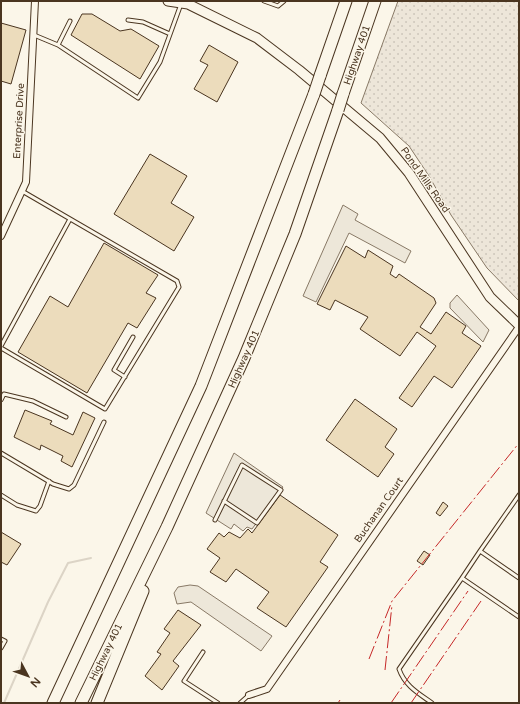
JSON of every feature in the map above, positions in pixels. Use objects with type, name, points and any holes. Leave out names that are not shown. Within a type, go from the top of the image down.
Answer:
[{"type":"highway","points":[[53,703],[201,386],[314,94],[346,1]]},
{"type":"highway","name":"Highway 401","points":[[81,703],[167,527],[272,294],[295,234],[375,1]]},
{"type":"highway","points":[[97,703],[167,527]]},
{"type":"highway","points":[[45,703],[84,636]]},
{"type":"main road","name":"Pond Mills Road","points":[[168,1],[196,4],[257,38],[299,70],[380,138],[409,173],[490,297],[519,326]]},
{"type":"street","name":"Enterprise Drive","points":[[1,236],[4,222],[26,182],[36,1]]},
{"type":"street","name":"Buchanan Court","points":[[249,695],[267,689],[519,326]]},
{"type":"lane","points":[[264,1],[278,6],[284,1]]},
{"type":"lane","points":[[34,35],[58,45],[138,98],[160,62],[181,3]]},
{"type":"lane","points":[[128,20],[142,22],[170,34]]},
{"type":"lane","points":[[58,45],[70,21]]},
{"type":"lane","points":[[22,191],[177,281],[179,286],[105,409],[1,347],[70,219]]},
{"type":"lane","points":[[125,377],[114,370],[133,337]]},
{"type":"lane","points":[[1,400],[2,393],[32,401],[66,417]]},
{"type":"lane","points":[[1,453],[49,482],[69,489],[74,485],[104,422]]},
{"type":"lane","points":[[215,520],[224,501],[242,465],[281,490],[257,523],[224,501]]},
{"type":"lane","points":[[1,495],[17,505],[36,511],[40,506],[49,482]]},
{"type":"lane","points":[[432,703],[412,689],[402,679],[399,669],[519,495]]},
{"type":"lane","points":[[480,551],[519,578]]},
{"type":"lane","points":[[462,578],[519,617]]},
{"type":"lane","points":[[1,639],[5,641],[1,648]]},
{"type":"lane","points":[[203,652],[184,681],[218,703]]},
{"type":"lane","points":[[240,703],[249,695]]},
{"type":"shaded area","points":[[398,1],[519,1],[519,301],[487,268],[451,215],[429,176],[409,146],[361,103]]},
{"type":"shaded area","points":[[343,205],[358,214],[355,220],[411,251],[405,263],[349,233],[316,302],[303,296]]},
{"type":"shaded area","points":[[457,295],[489,330],[483,342],[450,308],[450,303]]},
{"type":"shaded area","points":[[234,453],[283,487],[252,529],[247,527],[243,531],[234,524],[231,529],[206,513]]},
{"type":"shaded area","points":[[190,585],[198,586],[272,636],[261,651],[191,602],[177,604],[174,593],[178,587]]},
{"type":"building","points":[[82,14],[92,14],[120,31],[131,29],[159,46],[140,79],[71,35]]},
{"type":"building","points":[[1,23],[26,30],[11,84],[1,81]]},
{"type":"building","points":[[209,45],[238,62],[217,102],[194,89],[208,65],[200,61]]},
{"type":"building","points":[[150,154],[187,176],[171,203],[194,217],[174,251],[114,214]]},
{"type":"building","points":[[104,243],[158,275],[146,293],[156,298],[137,328],[128,323],[87,393],[18,352],[50,296],[68,307]]},
{"type":"building","points":[[346,246],[365,258],[368,250],[393,266],[390,274],[396,278],[399,274],[434,298],[436,303],[420,327],[431,334],[446,312],[466,326],[462,333],[481,346],[452,388],[434,376],[412,407],[399,398],[436,346],[417,332],[400,356],[360,329],[368,317],[335,300],[330,310],[317,304]]},
{"type":"building","points":[[355,399],[397,429],[385,447],[394,454],[378,477],[326,440]]},
{"type":"building","points":[[25,410],[52,421],[50,424],[73,435],[83,412],[95,418],[72,467],[61,461],[63,456],[41,445],[40,450],[14,437]]},
{"type":"building","points":[[280,495],[338,535],[320,562],[328,567],[286,627],[257,608],[269,592],[236,569],[226,582],[210,572],[220,558],[207,549],[219,533],[224,537],[229,532],[240,538],[248,529],[252,533]]},
{"type":"building","points":[[443,502],[448,506],[440,516],[436,513]]},
{"type":"building","points":[[1,532],[21,544],[7,565],[1,562]]},
{"type":"building","points":[[424,551],[430,555],[423,565],[417,561]]},
{"type":"building","points":[[178,610],[201,625],[173,661],[179,666],[162,690],[145,676],[161,654],[157,652],[170,633],[164,629]]},
{"type":"waterway","points":[[4,703],[48,602],[68,563],[91,558]]},
{"type":"power","points":[[369,659],[392,601],[519,443]]},
{"type":"power","points":[[391,703],[468,591]]},
{"type":"power","points":[[411,703],[481,601]]},
{"type":"power","points":[[385,670],[392,605]]}]
